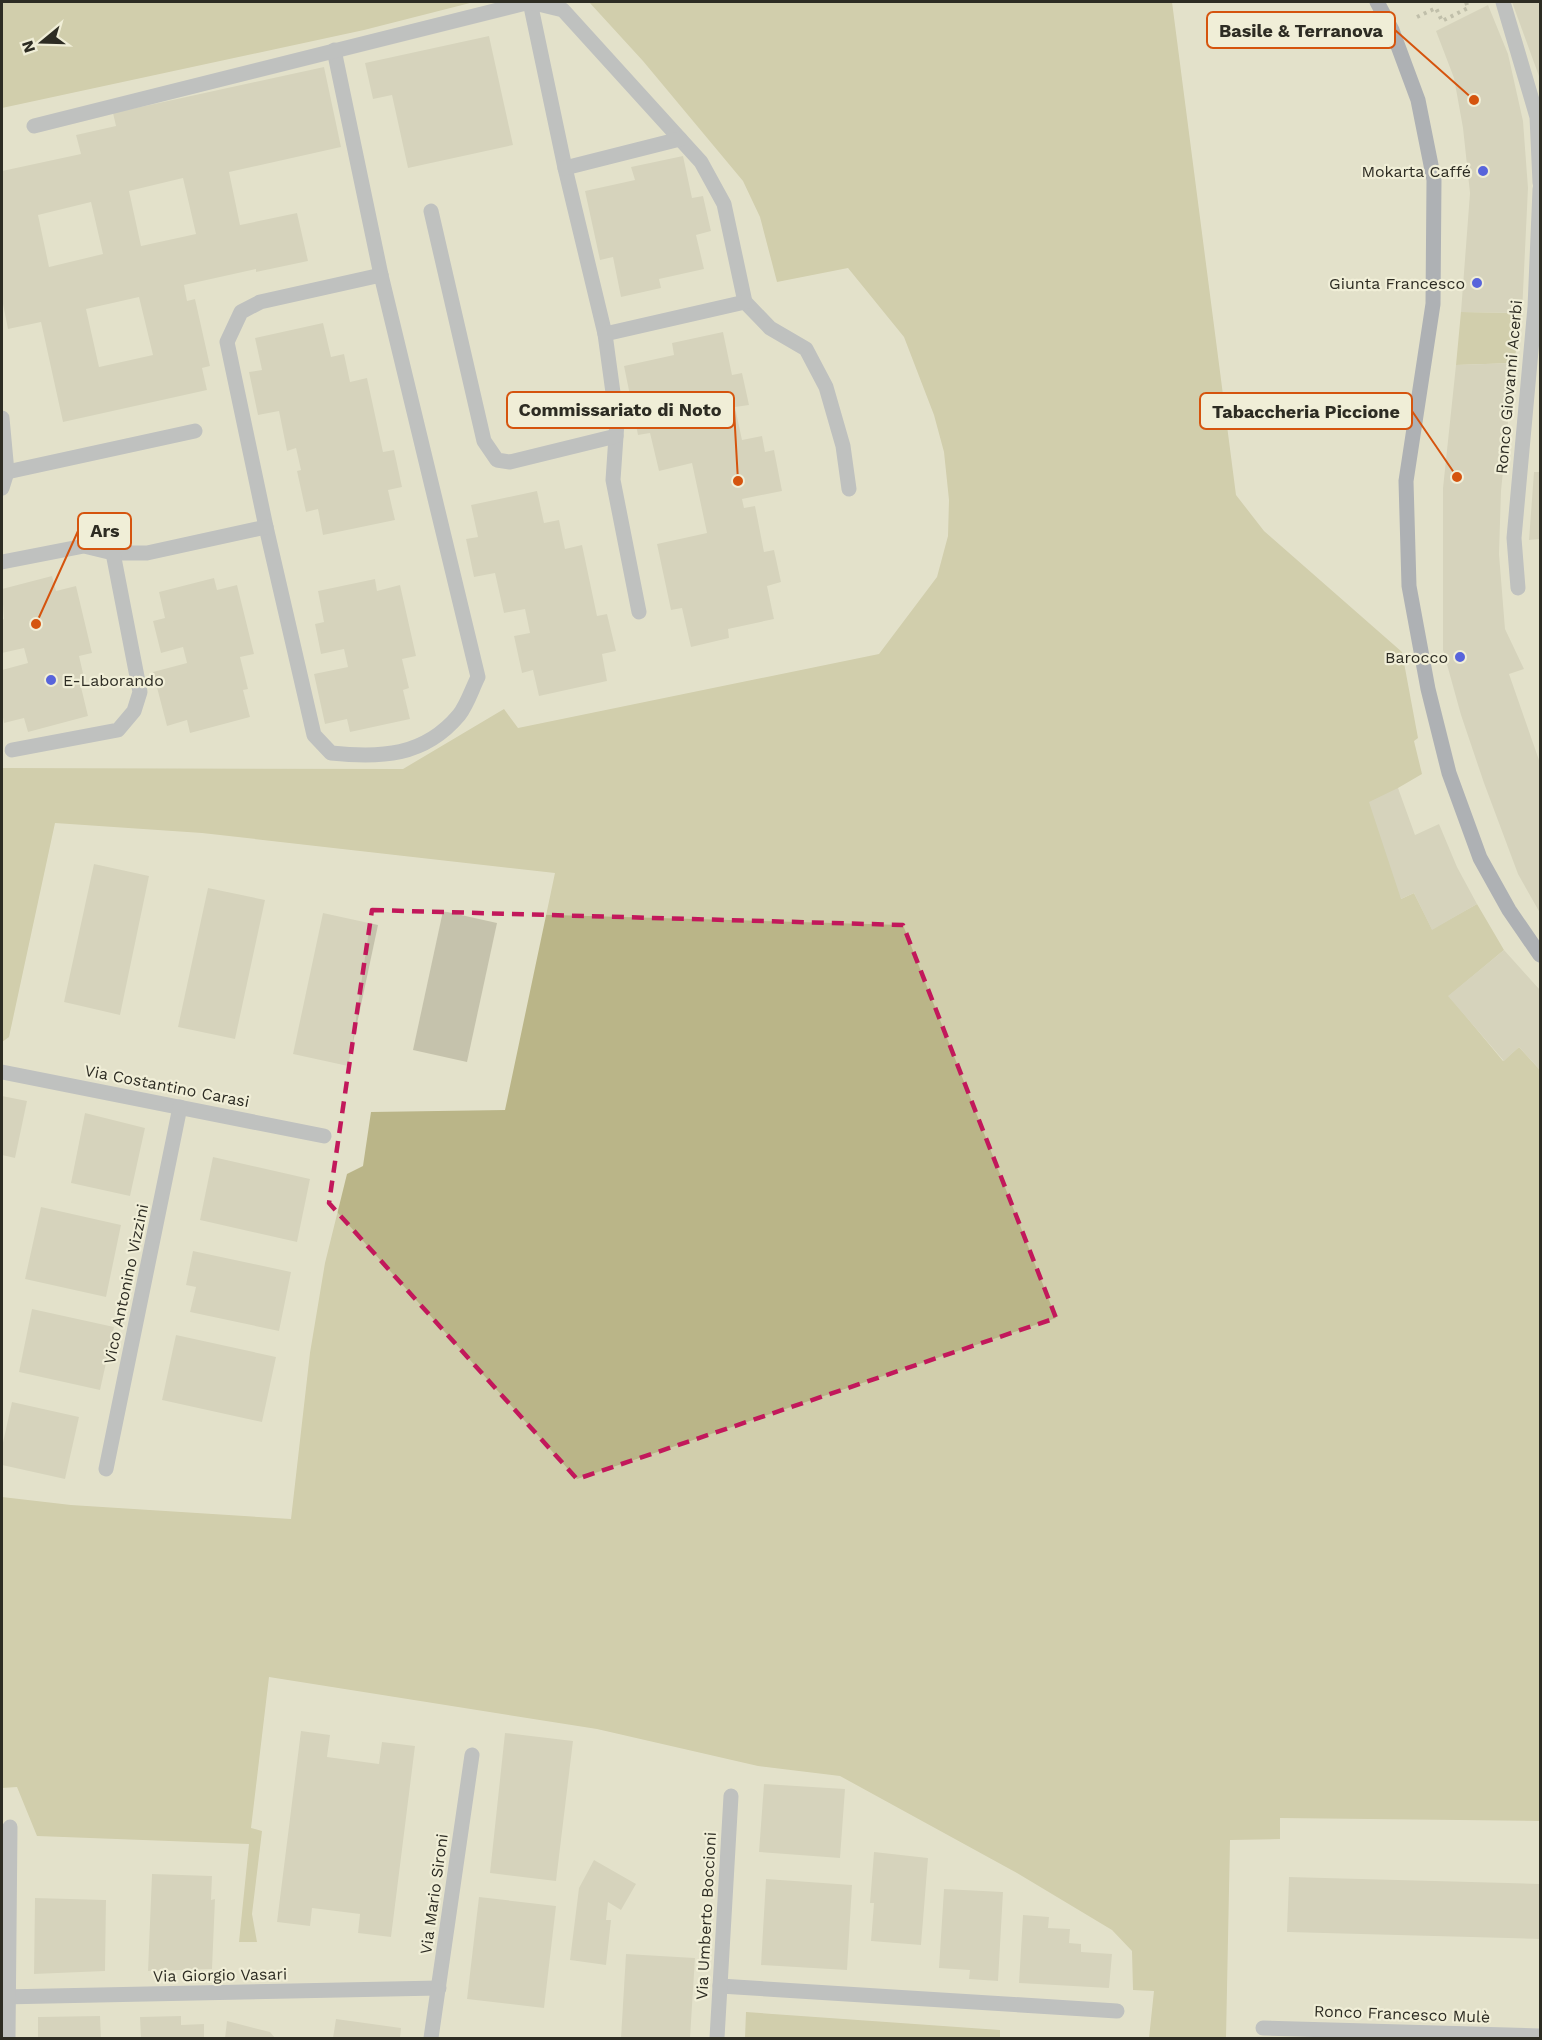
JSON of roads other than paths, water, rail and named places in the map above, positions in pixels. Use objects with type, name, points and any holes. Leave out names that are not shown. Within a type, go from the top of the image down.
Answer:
[{"type":"main road","points":[[1377,2],[1392,30],[1419,100],[1434,180],[1433,304],[1406,481],[1409,586],[1428,689],[1449,773],[1480,858],[1509,910],[1540,955]]},
{"type":"street","points":[[530,2],[565,168],[605,334],[617,422],[613,480],[639,612]]},
{"type":"street","points":[[34,126],[530,2],[563,10],[701,162],[724,204],[745,302],[770,328],[806,349],[826,387],[843,446],[849,489]]},
{"type":"street","points":[[1503,2],[1537,117],[1540,183]]},
{"type":"street","points":[[334,50],[381,275],[477,678],[460,714],[441,733],[417,749],[369,757],[331,753],[314,735],[266,527],[227,342],[232,326],[241,312],[260,302],[381,275]]},
{"type":"street","points":[[565,168],[680,139]]},
{"type":"street","name":"Ronco Giovanni Acerbi","points":[[1518,588],[1514,538],[1535,308],[1540,189]]},
{"type":"street","points":[[431,211],[484,441],[497,460],[510,462],[616,436]]},
{"type":"street","points":[[605,334],[745,302]]},
{"type":"street","points":[[2,418],[7,471],[2,488]]},
{"type":"street","points":[[7,471],[195,431]]},
{"type":"street","points":[[2,562],[84,546],[113,553],[147,553],[266,527]]},
{"type":"street","points":[[12,750],[118,730],[134,711],[140,692],[113,553]]},
{"type":"street","name":"Via Costantino Carasi","points":[[2,1072],[324,1137]]},
{"type":"street","name":"Vico Antonino Vizzini","points":[[106,1468],[180,1107]]},
{"type":"street","name":"Via Mario Sironi","points":[[431,2038],[472,1755]]},
{"type":"street","name":"Via Umberto Boccioni","points":[[717,2038],[731,1796]]},
{"type":"street","points":[[8,2038],[5,1997],[10,1827]]},
{"type":"street","points":[[720,1986],[1117,2011]]},
{"type":"street","name":"Via Giorgio Vasari","points":[[5,1997],[439,1988]]},
{"type":"street","name":"Ronco Francesco Mulè","points":[[1263,2028],[1540,2036]]},
{"type":"place","name":"Basile & Terranova","points":[[1474,100]]},
{"type":"place","name":"Mokarta Caffé","points":[[1483,171]]},
{"type":"place","name":"Giunta Francesco","points":[[1477,283]]},
{"type":"place","name":"Tabaccheria Piccione","points":[[1457,477]]},
{"type":"place","name":"Commissariato di Noto","points":[[738,481]]},
{"type":"place","name":"Ars","points":[[36,624]]},
{"type":"place","name":"Barocco","points":[[1460,657]]},
{"type":"place","name":"E-Laborando","points":[[51,680]]}]
